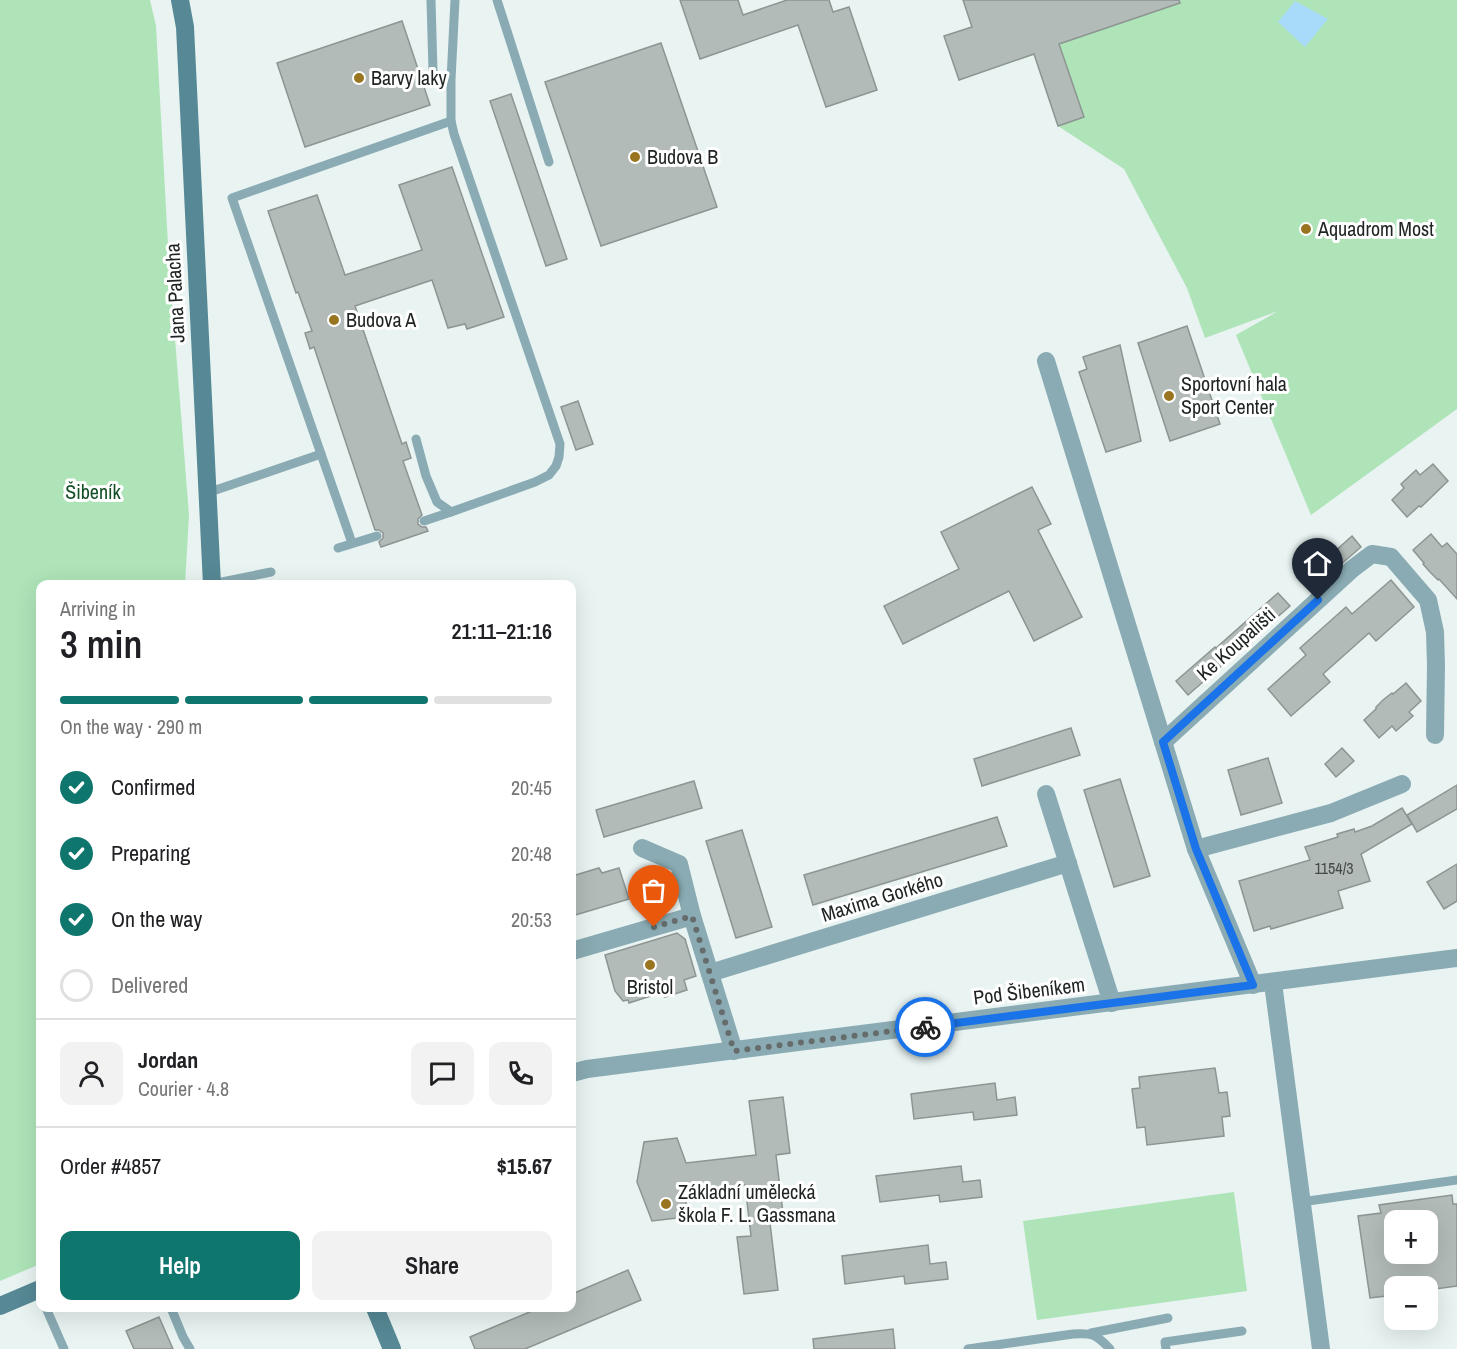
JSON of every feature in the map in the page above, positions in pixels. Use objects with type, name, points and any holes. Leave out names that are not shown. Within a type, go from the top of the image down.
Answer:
[{"type":"street","name":"Jana Palacha","points":[[180,0],[185,27],[212,580]]},
{"type":"street","points":[[1046,361],[1196,849],[1253,985]]},
{"type":"street","name":"Ke Koupališti","points":[[1163,742],[1352,569],[1372,554],[1391,557],[1428,600],[1435,632],[1435,735]]},
{"type":"street","points":[[1196,849],[1331,813],[1402,783]]},
{"type":"street","points":[[1046,794],[1112,1003]]},
{"type":"street","points":[[642,848],[679,864],[692,916],[734,1051]]},
{"type":"street","name":"Maxima Gorkého","points":[[710,973],[1068,863]]},
{"type":"street","points":[[576,950],[692,916]]},
{"type":"street","name":"Pod Šibeníkem","points":[[576,1072],[1457,958]]},
{"type":"street","points":[[1273,983],[1321,1349]]},
{"type":"street","points":[[0,1306],[36,1292]]},
{"type":"street","points":[[377,1312],[392,1349]]},
{"type":"lane","points":[[431,0],[433,71]]},
{"type":"lane","points":[[424,521],[549,475],[556,466],[560,444],[454,134],[451,121],[451,80],[455,0]]},
{"type":"lane","points":[[497,0],[549,162]]},
{"type":"lane","points":[[352,543],[232,198],[451,121]]},
{"type":"lane","points":[[416,439],[426,476],[437,502],[451,512]]},
{"type":"lane","points":[[207,493],[321,454]]},
{"type":"lane","points":[[338,548],[377,536]]},
{"type":"lane","points":[[232,580],[271,572]]},
{"type":"lane","points":[[1301,1202],[1457,1180]]},
{"type":"lane","points":[[48,1312],[64,1349]]},
{"type":"lane","points":[[173,1312],[190,1349]]},
{"type":"lane","points":[[968,1349],[1091,1334],[1168,1318]]},
{"type":"lane","points":[[1166,1349],[1165,1342],[1242,1331]]},
{"type":"lane","points":[[1091,1334],[1110,1349]]},
{"type":"green space","name":"Šibeník","points":[[0,0],[150,0],[156,26],[169,263],[189,515],[185,580],[36,580],[36,1266],[0,1281]]},
{"type":"green space","name":"Aquadrom Most","points":[[963,0],[1457,0],[1457,409],[1311,515],[1236,335],[1278,311],[1205,338],[1187,288],[1124,169],[1058,126],[1034,55],[959,80],[944,36],[972,26]]},
{"type":"green space","points":[[1234,1192],[1247,1291],[1037,1320],[1023,1221]]},
{"type":"water","points":[[1295,1],[1328,19],[1305,47],[1278,22]]},
{"type":"building","points":[[680,0],[738,0],[743,15],[787,0],[829,0],[833,12],[849,7],[877,90],[826,107],[798,25],[700,59]]},
{"type":"building","points":[[963,0],[1179,0],[1180,3],[1059,44],[1084,117],[1058,126],[1034,54],[959,80],[944,36],[972,27]]},
{"type":"building","points":[[402,21],[430,105],[305,147],[277,63]]},
{"type":"building","name":"Budova B","points":[[661,43],[717,207],[601,246],[545,82]]},
{"type":"building","points":[[511,94],[567,259],[546,266],[490,101]]},
{"type":"building","name":"Budova A","points":[[452,167],[504,317],[467,329],[465,324],[448,328],[432,280],[355,306],[402,444],[406,442],[411,458],[403,461],[422,515],[418,519],[418,524],[426,527],[428,531],[381,547],[379,542],[383,538],[383,533],[375,530],[314,347],[310,349],[305,333],[312,331],[298,292],[296,293],[268,211],[317,195],[345,275],[422,250],[399,185]]},
{"type":"building","name":"Sportovní hala Sport Center","points":[[1187,326],[1220,424],[1170,441],[1138,343]]},
{"type":"building","points":[[1120,345],[1141,441],[1106,452],[1079,372],[1087,369],[1083,357]]},
{"type":"building","points":[[578,401],[593,444],[576,450],[561,407]]},
{"type":"building","points":[[1433,464],[1448,481],[1407,517],[1392,500],[1404,488],[1401,484],[1416,470],[1420,475]]},
{"type":"building","points":[[1032,487],[1051,524],[1038,530],[1082,617],[1034,641],[1009,591],[903,644],[884,606],[959,569],[941,532]]},
{"type":"building","points":[[1431,534],[1442,547],[1447,543],[1457,554],[1457,599],[1430,572],[1413,550]]},
{"type":"building","points":[[1352,536],[1361,547],[1316,586],[1307,576]]},
{"type":"building","points":[[1391,580],[1414,607],[1376,641],[1369,633],[1323,674],[1330,682],[1291,716],[1268,689],[1306,655],[1300,648],[1346,607],[1352,614]]},
{"type":"building","points":[[1278,593],[1290,606],[1188,695],[1176,681]]},
{"type":"building","points":[[1406,683],[1421,701],[1409,712],[1413,716],[1396,731],[1392,726],[1379,738],[1364,720],[1383,700]]},
{"type":"building","points":[[1071,728],[1080,755],[982,786],[974,759]]},
{"type":"building","points":[[1342,748],[1354,761],[1336,777],[1325,764]]},
{"type":"building","points":[[1268,758],[1282,803],[1241,815],[1228,770]]},
{"type":"building","points":[[1120,779],[1150,876],[1114,887],[1084,790]]},
{"type":"building","points":[[694,781],[702,808],[604,837],[596,810]]},
{"type":"building","points":[[1457,785],[1457,809],[1417,832],[1407,815]]},
{"type":"building","points":[[1402,808],[1412,824],[1361,854],[1370,881],[1338,891],[1343,908],[1271,929],[1270,926],[1254,931],[1239,881],[1310,860],[1305,847],[1338,837],[1337,834],[1354,829],[1355,832],[1372,826]]},
{"type":"building","points":[[997,817],[1007,846],[813,905],[804,875]]},
{"type":"building","points":[[742,830],[772,927],[736,938],[706,841]]},
{"type":"building","points":[[1457,864],[1457,901],[1444,909],[1427,882]]},
{"type":"building","points":[[599,868],[602,873],[619,868],[629,899],[576,915],[576,875]]},
{"type":"building","name":"Bristol","points":[[677,933],[685,939],[696,976],[684,980],[687,990],[665,997],[663,992],[629,1003],[628,1000],[623,1001],[615,991],[605,955]]},
{"type":"building","points":[[1215,1068],[1219,1093],[1227,1092],[1230,1116],[1222,1117],[1224,1136],[1147,1145],[1145,1127],[1137,1128],[1132,1089],[1140,1088],[1139,1077]]},
{"type":"building","points":[[995,1083],[997,1100],[1015,1097],[1017,1115],[974,1120],[973,1112],[914,1119],[911,1094]]},
{"type":"building","name":"Základní umělecká škola F. L. Gassmana","points":[[783,1097],[790,1153],[776,1155],[784,1221],[770,1223],[778,1290],[744,1294],[737,1237],[751,1236],[745,1185],[687,1191],[685,1217],[652,1221],[637,1182],[644,1142],[677,1138],[686,1163],[756,1155],[749,1101]]},
{"type":"building","points":[[961,1166],[963,1182],[980,1180],[982,1197],[940,1202],[939,1195],[880,1202],[876,1176]]},
{"type":"building","points":[[1452,1195],[1453,1204],[1457,1204],[1457,1286],[1438,1289],[1438,1276],[1384,1276],[1384,1296],[1370,1298],[1358,1216],[1381,1213],[1379,1205]]},
{"type":"building","points":[[928,1245],[930,1264],[946,1262],[948,1279],[905,1284],[904,1276],[845,1284],[842,1256]]},
{"type":"building","points":[[628,1270],[641,1300],[525,1349],[475,1349],[470,1337],[529,1312],[576,1312],[576,1292]]},
{"type":"building","points":[[159,1317],[173,1349],[134,1349],[126,1331]]},
{"type":"building","points":[[893,1329],[895,1349],[814,1349],[813,1339]]},
{"type":"way so far","points":[[654,927],[692,916],[734,1051],[925,1027]]},
{"type":"place","name":"Barvy laky","points":[[359,78]]},
{"type":"place","name":"Budova B","points":[[635,157]]},
{"type":"place","name":"Aquadrom Most","points":[[1306,229]]},
{"type":"place","name":"Budova A","points":[[334,320]]},
{"type":"place","name":"Sportovní hala Sport Center","points":[[1169,396]]},
{"type":"place","name":"Bristol","points":[[650,965]]},
{"type":"place","name":"Základní umělecká škola F. L. Gassmana","points":[[666,1204]]},
{"type":"route","points":[[925,1027],[1253,985],[1196,849],[1163,742],[1318,600]]}]
